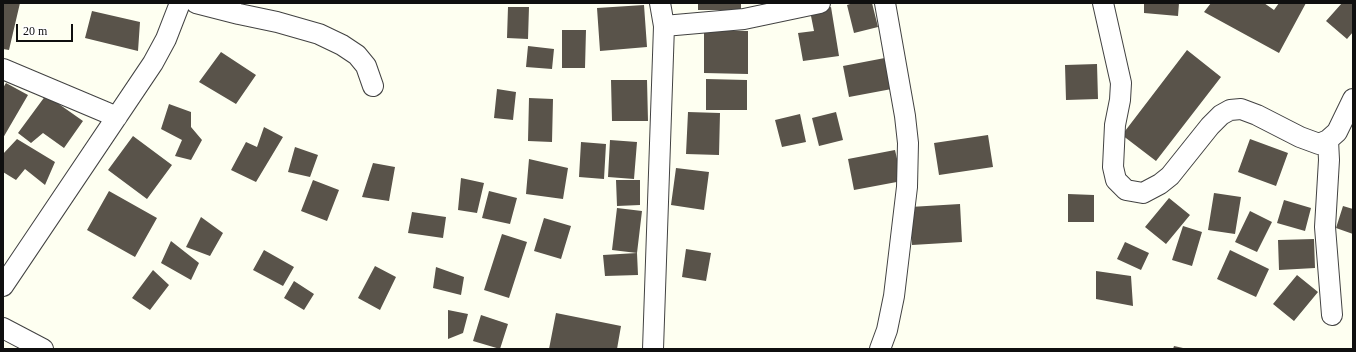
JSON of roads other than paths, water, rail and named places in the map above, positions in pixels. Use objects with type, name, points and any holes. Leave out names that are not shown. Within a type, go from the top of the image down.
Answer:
[{"type":"street","points":[[3,286],[153,63],[166,39],[180,3]]},
{"type":"street","points":[[196,3],[277,22],[319,34],[357,55],[366,66],[373,86]]},
{"type":"street","points":[[653,349],[664,26],[660,3]]},
{"type":"street","points":[[664,26],[744,19],[820,3]]},
{"type":"street","points":[[880,349],[887,330],[894,296],[907,186],[908,143],[905,116],[885,3]]},
{"type":"street","points":[[1103,3],[1121,83],[1120,100],[1115,125],[1113,167],[1116,180],[1126,190],[1143,193],[1160,184],[1170,176],[1210,126],[1221,115],[1230,110],[1241,110],[1257,115],[1300,137],[1319,144],[1328,140],[1337,132],[1353,99]]},
{"type":"street","points":[[3,69],[117,117]]},
{"type":"street","points":[[1328,140],[1329,160],[1325,227],[1332,315]]},
{"type":"street","points":[[3,328],[43,349]]}]
